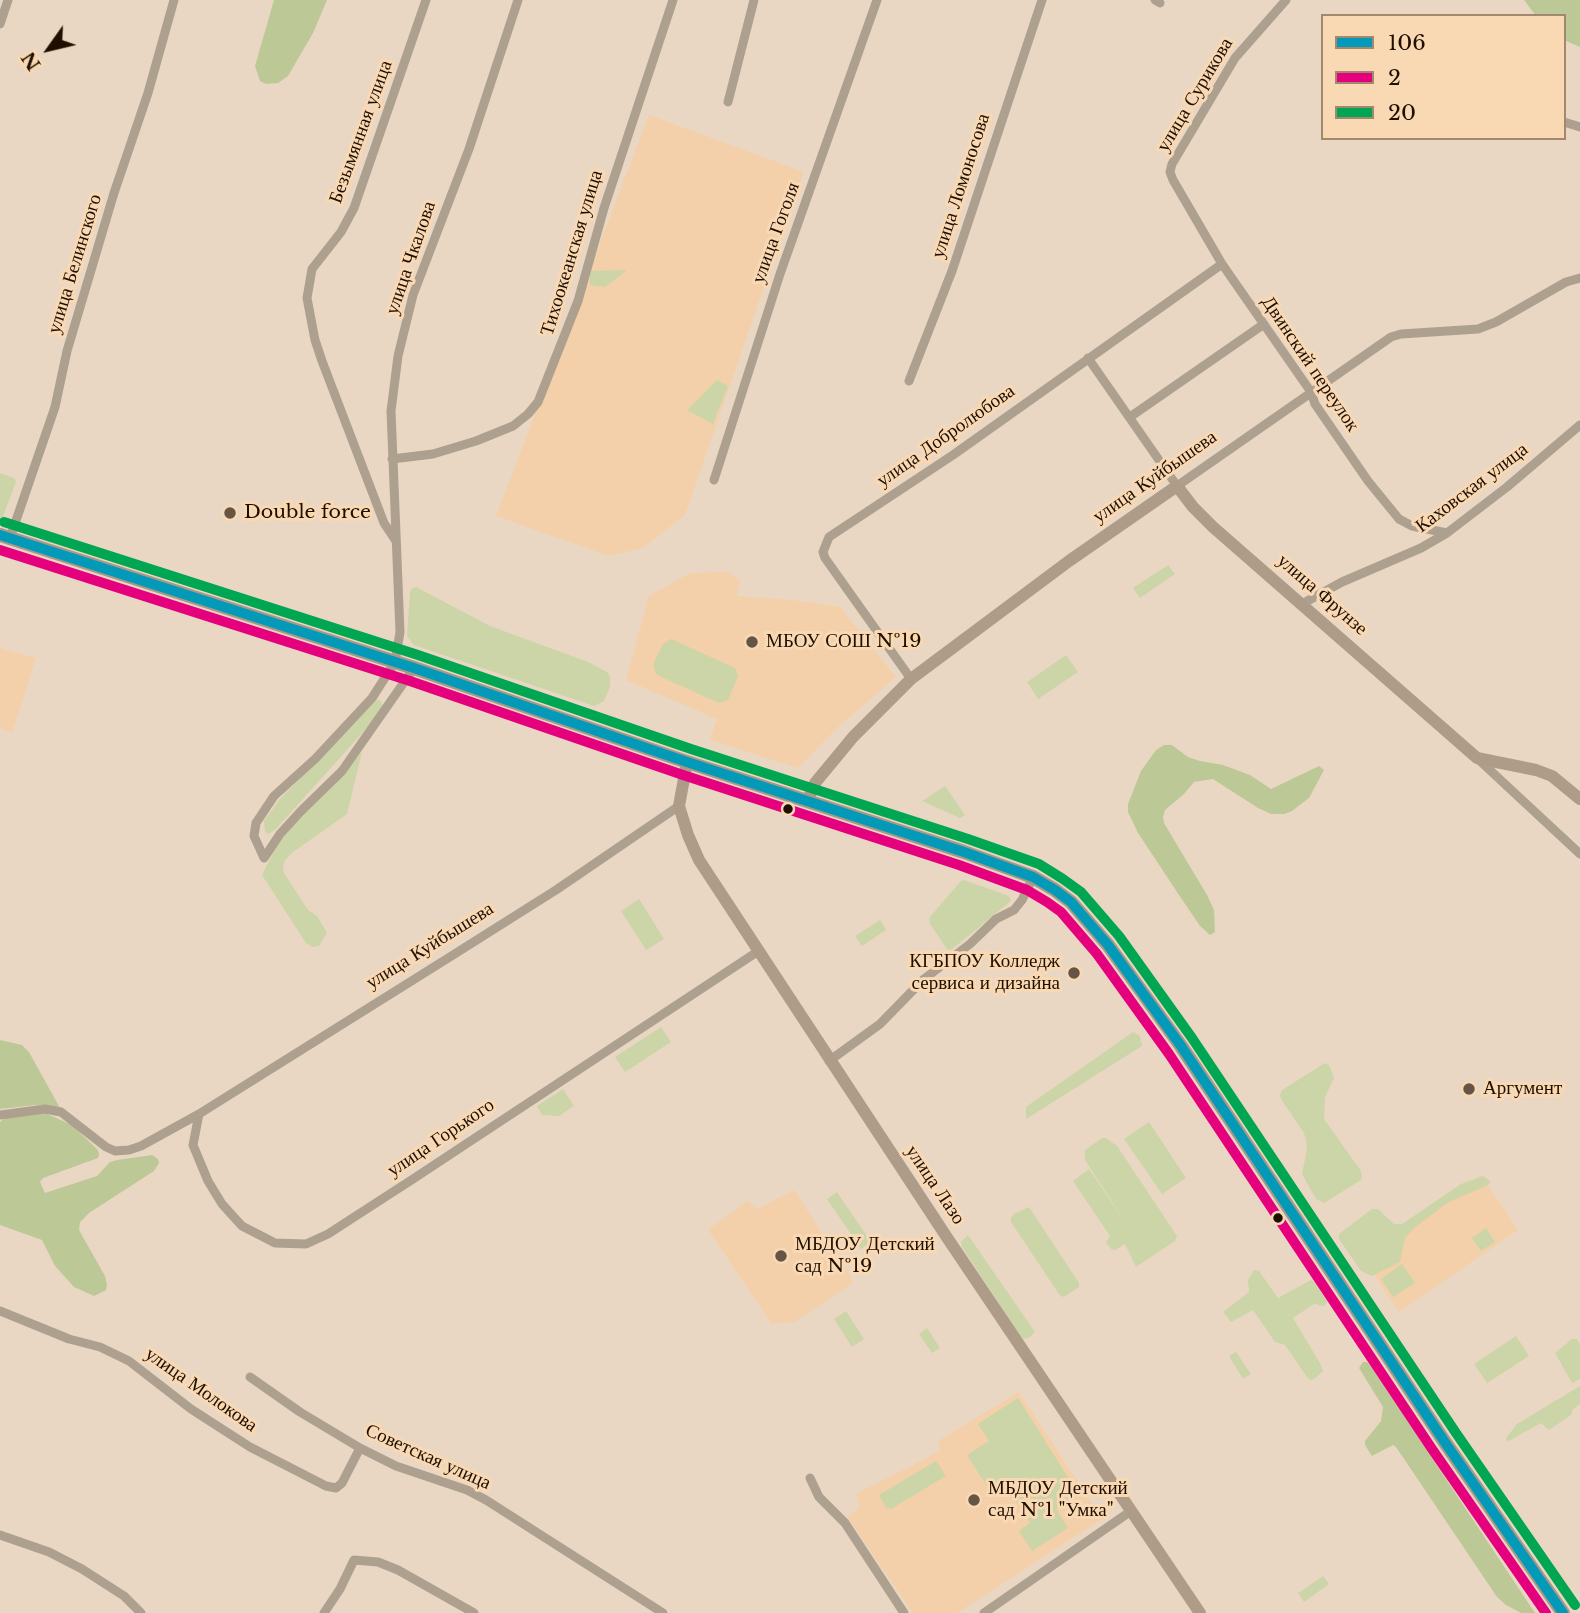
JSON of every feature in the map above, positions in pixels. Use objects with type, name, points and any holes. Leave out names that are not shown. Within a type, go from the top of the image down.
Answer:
[{"type":"main road","name":"улица Куйбышева","points":[[808,800],[815,783],[853,737],[911,679],[1069,561],[1177,486]]},
{"type":"main road","name":"улица Фрунзе","points":[[1177,486],[1213,527],[1477,758]]},
{"type":"main road","points":[[5,537],[414,668],[687,762],[808,800],[1033,877],[1055,890],[1070,902],[1108,945],[1159,1015],[1444,1441],[1563,1613]]},
{"type":"main road","points":[[1477,758],[1536,769],[1552,776],[1580,799]]},
{"type":"main road","name":"улица Лазо","points":[[687,762],[679,806],[699,860],[829,1061],[1200,1613]]},
{"type":"street","points":[[0,24],[8,0]]},
{"type":"street","name":"улица Белинского","points":[[5,537],[55,407],[67,351],[114,193],[148,93],[174,0]]},
{"type":"street","name":"Безымянная улица","points":[[397,543],[384,523],[322,361],[307,298],[312,269],[341,232],[355,208],[426,0]]},
{"type":"street","name":"улица Чкалова","points":[[395,662],[400,632],[392,459],[391,411],[394,383],[413,295],[469,149],[518,0]]},
{"type":"street","name":"Тихоокеанская улица","points":[[392,459],[433,454],[476,441],[519,422],[538,402],[574,313],[604,208],[673,0]]},
{"type":"street","points":[[728,102],[754,0]]},
{"type":"street","name":"улица Гоголя","points":[[714,480],[780,274],[877,0]]},
{"type":"street","name":"улица Ломоносова","points":[[909,381],[952,271],[1042,0]]},
{"type":"street","name":"улица Сурикова","points":[[1173,180],[1170,172],[1172,164],[1235,58],[1286,0]]},
{"type":"street","name":"Двинский переулок","points":[[1173,180],[1222,264],[1311,392],[1315,404],[1368,481],[1399,519],[1412,526],[1447,533]]},
{"type":"street","name":"улица Добролюбова","points":[[911,679],[831,567],[823,552],[829,537],[953,455],[1222,264]]},
{"type":"street","name":"улица Куйбышева","points":[[1177,486],[1391,337],[1478,329],[1496,322],[1566,282],[1580,278]]},
{"type":"street","points":[[1130,417],[1264,324]]},
{"type":"street","name":"улица Фрунзе","points":[[1088,358],[1177,486]]},
{"type":"street","name":"Каховская улица","points":[[1302,604],[1342,582],[1421,548],[1447,533],[1514,482],[1580,425]]},
{"type":"street","points":[[395,662],[372,698],[274,796],[256,823],[254,836],[264,858],[280,834],[342,771],[414,668]]},
{"type":"street","points":[[1477,758],[1580,854]]},
{"type":"street","name":"улица Куйбышева","points":[[0,1115],[45,1109],[61,1112],[115,1151],[141,1146],[199,1114],[526,909],[679,806]]},
{"type":"street","points":[[829,1061],[893,1013],[924,979],[970,944],[996,919],[1014,910],[1033,877]]},
{"type":"street","name":"улица Горького","points":[[199,1114],[193,1145],[208,1181],[222,1204],[242,1226],[275,1243],[306,1244],[328,1234],[413,1179],[757,951]]},
{"type":"street","name":"улица Молокова","points":[[0,1311],[129,1361],[191,1409],[250,1447],[326,1486],[336,1488],[342,1483],[360,1448]]},
{"type":"street","name":"Советская улица","points":[[250,1377],[300,1412],[360,1448],[396,1466],[467,1490],[486,1500],[663,1613]]},
{"type":"street","points":[[810,1478],[820,1497],[845,1523],[904,1613]]},
{"type":"street","points":[[984,1613],[1131,1511]]},
{"type":"street","points":[[0,1535],[49,1552],[82,1569],[124,1596],[141,1613]]},
{"type":"street","points":[[324,1613],[340,1589],[354,1560],[379,1562],[398,1570],[474,1613]]},
{"type":"shaded area","points":[[649,115],[804,172],[685,515],[643,548],[609,556],[496,516]]},
{"type":"shaded area","name":"МБОУ СОШ №19","points":[[729,572],[740,581],[737,596],[840,607],[896,677],[839,726],[798,768],[713,741],[710,739],[717,719],[626,680],[649,596],[690,573]]},
{"type":"shaded area","points":[[0,648],[36,658],[12,733],[0,728]]},
{"type":"shaded area","points":[[1481,1175],[1518,1230],[1399,1312],[1362,1257]]},
{"type":"shaded area","name":"МБДОУ Детский сад №19","points":[[794,1190],[854,1282],[795,1322],[772,1324],[708,1230],[747,1201],[757,1209]]},
{"type":"shaded area","name":"МБДОУ Детский сад №1 \"Умка\"","points":[[1019,1392],[1102,1519],[957,1613],[913,1613],[847,1517],[860,1507],[856,1494],[940,1451],[938,1441]]},
{"type":"green space","points":[[274,0],[327,0],[313,33],[288,76],[278,83],[266,84],[260,81],[255,66]]},
{"type":"green space","points":[[1524,0],[1580,0],[1580,47],[1566,41],[1566,14],[1534,14]]},
{"type":"green space","points":[[627,270],[605,287],[590,285],[590,271]]},
{"type":"green space","points":[[717,380],[728,386],[713,424],[687,410]]},
{"type":"green space","points":[[0,473],[14,478],[16,482],[0,524]]},
{"type":"green space","points":[[1168,565],[1175,574],[1140,598],[1133,588]]},
{"type":"green space","points":[[416,587],[490,626],[588,662],[607,672],[610,687],[604,701],[594,706],[414,645],[407,636],[410,593],[412,588]]},
{"type":"green space","points":[[671,639],[735,668],[738,676],[728,700],[719,703],[657,675],[653,665],[663,644]]},
{"type":"green space","points":[[1066,655],[1078,672],[1038,699],[1027,682]]},
{"type":"green space","points":[[379,699],[383,705],[374,720],[275,830],[268,834],[265,832],[264,821],[280,799]]},
{"type":"green space","points":[[1164,745],[1172,745],[1188,757],[1250,775],[1271,789],[1319,766],[1324,770],[1309,798],[1284,814],[1271,814],[1258,808],[1213,779],[1194,782],[1165,810],[1164,823],[1214,910],[1215,932],[1210,935],[1200,926],[1181,898],[1138,833],[1128,812],[1128,804],[1141,771],[1156,750]]},
{"type":"green space","points":[[362,752],[347,814],[293,852],[285,860],[283,867],[284,873],[308,910],[317,916],[327,933],[319,946],[312,947],[306,943],[262,875],[287,832]]},
{"type":"green space","points":[[945,786],[965,815],[960,818],[922,801]]},
{"type":"green space","points":[[964,880],[1009,896],[1011,901],[951,950],[947,949],[930,924],[929,918]]},
{"type":"green space","points":[[639,899],[664,939],[646,950],[621,911]]},
{"type":"green space","points":[[880,920],[886,930],[862,946],[855,936]]},
{"type":"green space","points":[[661,1027],[671,1042],[625,1072],[615,1057]]},
{"type":"green space","points":[[1133,1032],[1140,1036],[1142,1046],[1026,1119],[1026,1107]]},
{"type":"green space","points":[[0,1040],[22,1045],[29,1052],[60,1108],[36,1105],[0,1109]]},
{"type":"green space","points":[[1325,1063],[1329,1065],[1334,1078],[1325,1097],[1324,1119],[1361,1171],[1362,1178],[1324,1203],[1316,1199],[1302,1174],[1306,1140],[1280,1095],[1282,1090]]},
{"type":"green space","points":[[563,1089],[574,1106],[559,1116],[542,1115],[537,1106]]},
{"type":"green space","points":[[45,1113],[72,1125],[98,1150],[99,1155],[98,1158],[43,1178],[40,1182],[45,1193],[97,1176],[110,1162],[152,1155],[158,1159],[159,1163],[154,1171],[89,1213],[80,1222],[79,1230],[105,1276],[107,1285],[106,1290],[94,1296],[74,1287],[55,1266],[42,1240],[0,1225],[0,1122],[5,1118]]},
{"type":"green space","points":[[1149,1122],[1186,1178],[1162,1194],[1124,1139]]},
{"type":"green space","points":[[1102,1138],[1117,1146],[1177,1236],[1175,1241],[1136,1267],[1125,1244],[1115,1250],[1111,1249],[1106,1242],[1110,1236],[1073,1181],[1089,1169],[1127,1225],[1085,1160],[1085,1150]]},
{"type":"green space","points":[[1483,1176],[1491,1182],[1488,1185],[1447,1203],[1414,1228],[1405,1238],[1400,1262],[1372,1276],[1361,1271],[1339,1239],[1339,1234],[1372,1209],[1378,1209],[1394,1224],[1402,1224],[1461,1184]]},
{"type":"green space","points":[[837,1192],[871,1242],[861,1249],[827,1199]]},
{"type":"green space","points":[[1029,1207],[1079,1283],[1079,1287],[1063,1297],[1011,1222],[1014,1214]]},
{"type":"green space","points":[[1486,1228],[1495,1242],[1481,1251],[1472,1238]]},
{"type":"green space","points":[[968,1235],[1035,1332],[1029,1338],[1022,1339],[962,1247],[961,1242]]},
{"type":"green space","points":[[1402,1264],[1415,1283],[1393,1297],[1381,1279]]},
{"type":"green space","points":[[1254,1270],[1259,1271],[1278,1298],[1311,1280],[1327,1302],[1324,1306],[1314,1304],[1293,1318],[1321,1365],[1323,1371],[1314,1379],[1307,1377],[1285,1345],[1275,1342],[1253,1310],[1231,1322],[1223,1312],[1249,1292],[1248,1280]]},
{"type":"green space","points":[[846,1311],[864,1339],[852,1347],[834,1319]]},
{"type":"green space","points":[[927,1328],[940,1348],[932,1353],[919,1334]]},
{"type":"green space","points":[[1516,1336],[1529,1356],[1487,1383],[1474,1364]]},
{"type":"green space","points":[[1572,1339],[1577,1339],[1580,1345],[1580,1379],[1572,1383],[1555,1353]]},
{"type":"green space","points":[[1236,1352],[1251,1374],[1243,1379],[1229,1356]]},
{"type":"green space","points":[[1363,1362],[1370,1365],[1535,1613],[1521,1613],[1497,1597],[1396,1447],[1393,1445],[1372,1456],[1365,1441],[1381,1421],[1383,1407],[1359,1368]]},
{"type":"green space","points":[[1580,1386],[1580,1404],[1573,1409],[1571,1415],[1549,1430],[1541,1423],[1507,1442],[1506,1438],[1517,1424]]},
{"type":"green space","points":[[1018,1398],[1079,1495],[1056,1509],[1068,1528],[1032,1551],[1019,1531],[1030,1523],[1008,1488],[994,1497],[967,1455],[989,1441],[978,1424]]},
{"type":"green space","points":[[936,1461],[946,1476],[891,1509],[886,1508],[879,1495]]},
{"type":"green space","points":[[1323,1576],[1329,1584],[1304,1602],[1298,1593]]},
{"type":"transit line","name":"20","points":[[4,522],[418,655],[691,749],[968,839],[1039,864],[1063,879],[1081,892],[1119,936],[1192,1038],[1456,1433],[1575,1605]]},
{"type":"transit line","name":"106","points":[[0,535],[414,668],[687,762],[964,852],[1033,877],[1055,890],[1071,902],[1108,945],[1181,1046],[1444,1441],[1563,1613]]},
{"type":"transit line","name":"2","points":[[0,550],[410,681],[683,775],[959,865],[1027,890],[1047,902],[1061,912],[1097,954],[1169,1054],[1432,1449],[1546,1613]]},
{"type":"place","name":"Double force","points":[[230,513]]},
{"type":"place","name":"МБОУ СОШ №19","points":[[752,642]]},
{"type":"place","name":"КГБПОУ Колледж сервиса и дизайна","points":[[1074,973]]},
{"type":"place","name":"Аргумент","points":[[1469,1089]]},
{"type":"place","name":"МБДОУ Детский сад №19","points":[[781,1256]]},
{"type":"place","name":"МБДОУ Детский сад №1 \"Умка\"","points":[[974,1500]]}]
